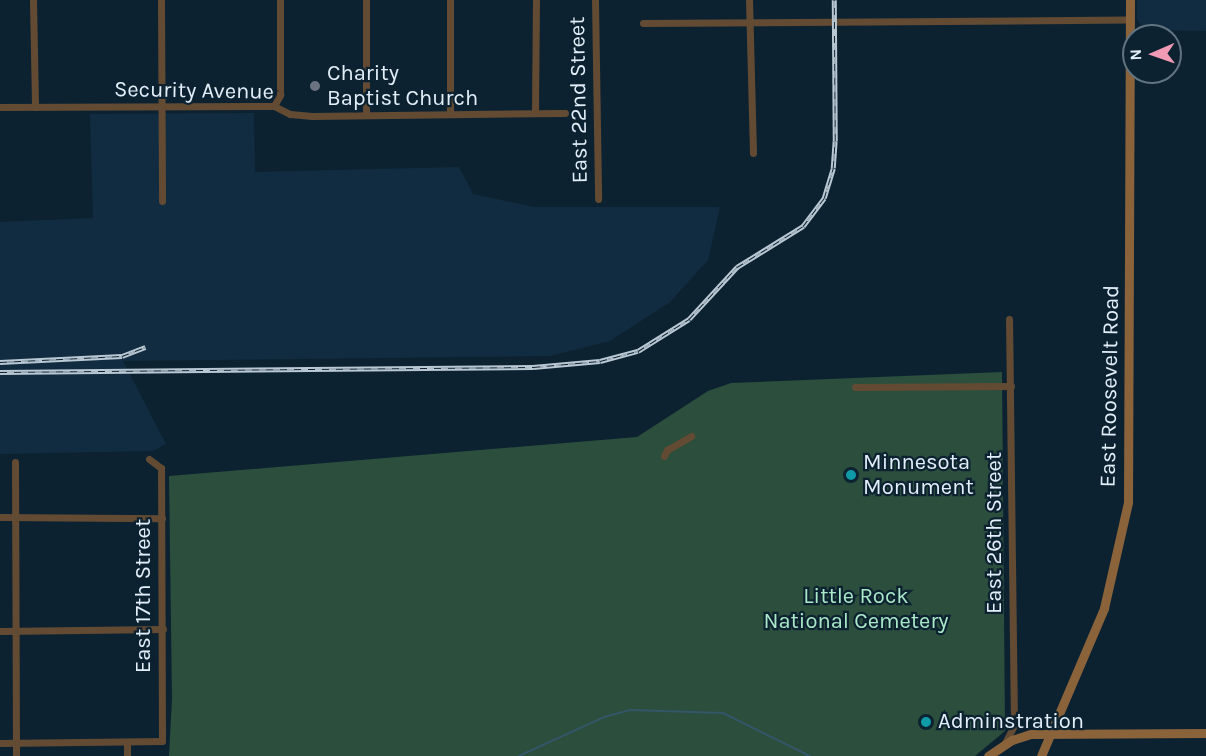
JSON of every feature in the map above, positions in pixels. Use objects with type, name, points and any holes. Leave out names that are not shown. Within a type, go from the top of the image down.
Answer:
[{"type":"main road","name":"East Roosevelt Road","points":[[1041,756],[1104,608],[1128,502],[1130,0]]},
{"type":"main road","points":[[988,756],[1003,745],[1030,734],[1206,733]]},
{"type":"street","points":[[33,0],[35,106]]},
{"type":"street","points":[[161,0],[162,201]]},
{"type":"street","points":[[274,106],[280,95],[280,0]]},
{"type":"street","points":[[366,0],[366,114]]},
{"type":"street","points":[[450,0],[450,113]]},
{"type":"street","points":[[535,112],[536,0]]},
{"type":"street","name":"East 22nd Street","points":[[595,0],[598,199]]},
{"type":"street","points":[[749,0],[753,153]]},
{"type":"street","points":[[643,23],[1130,20]]},
{"type":"street","name":"Security Avenue","points":[[0,107],[274,106],[290,114],[566,113]]},
{"type":"street","name":"East 26th Street","points":[[1003,745],[1014,725],[1009,319]]},
{"type":"street","points":[[855,387],[1011,386]]},
{"type":"street","points":[[664,456],[670,448],[691,436]]},
{"type":"street","name":"East 17th Street","points":[[127,742],[162,741],[161,468],[149,459]]},
{"type":"street","points":[[15,462],[16,756]]},
{"type":"street","points":[[0,517],[162,518]]},
{"type":"street","points":[[0,631],[163,629]]},
{"type":"street","points":[[0,743],[127,742],[127,756]]},
{"type":"shaded area","points":[[1137,0],[1206,0],[1206,31],[1182,31],[1182,24],[1140,24],[1137,19]]},
{"type":"shaded area","points":[[254,113],[255,172],[459,167],[473,194],[534,207],[720,207],[708,260],[670,302],[610,341],[550,356],[123,361],[166,444],[153,451],[0,454],[0,222],[93,218],[90,114]]},
{"type":"green space","name":"Little Rock National Cemetery","points":[[1002,372],[1005,731],[975,756],[169,756],[172,699],[169,476],[637,437],[708,391],[731,383]]},
{"type":"waterway","points":[[519,756],[604,717],[631,710],[723,713],[810,756]]},
{"type":"railway","points":[[0,372],[533,367],[600,361],[638,351],[689,319],[737,267],[803,226],[824,198],[833,168],[835,141],[834,0]]},
{"type":"railway","points":[[0,362],[122,356],[145,347]]},
{"type":"place","name":"Charity Baptist Church","points":[[315,86]]},
{"type":"place","name":"Minnesota Monument","points":[[851,475]]},
{"type":"place","name":"Adminstration","points":[[926,722]]}]
